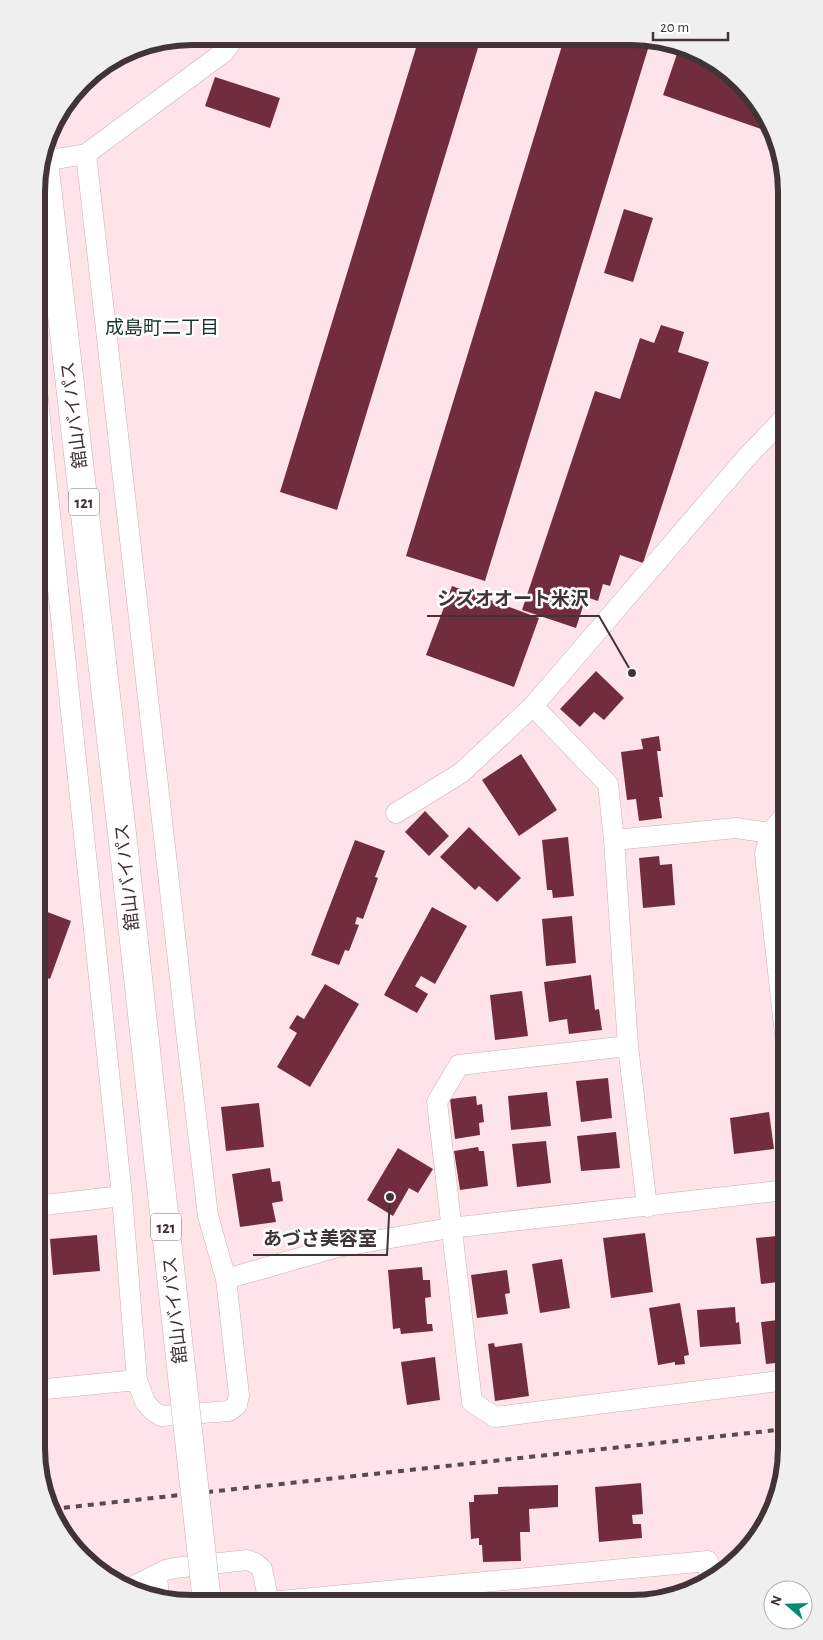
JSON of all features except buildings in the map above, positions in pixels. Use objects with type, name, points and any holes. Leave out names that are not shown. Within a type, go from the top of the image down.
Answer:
[{"type":"highway","name":"舘山バイパス","points":[[45,184],[124,851],[206,1595]]},
{"type":"street","points":[[49,158],[86,154],[224,52],[229,45]]},
{"type":"street","points":[[45,466],[122,1196],[137,1380],[145,1402],[152,1410],[162,1416],[229,1411],[237,1405],[240,1395],[226,1279],[208,1216],[188,1057],[86,154]]},
{"type":"street","points":[[396,813],[461,773],[533,706],[746,458],[778,424]]},
{"type":"street","points":[[533,706],[608,784],[614,840],[628,1046],[647,1207]]},
{"type":"street","points":[[778,824],[770,833],[765,854],[778,977]]},
{"type":"street","points":[[614,840],[736,828],[770,833]]},
{"type":"street","points":[[628,1046],[460,1065],[437,1102],[450,1228],[472,1402],[495,1417],[778,1381]]},
{"type":"street","points":[[226,1279],[338,1246],[450,1228],[778,1191]]},
{"type":"street","points":[[45,1205],[122,1196]]},
{"type":"street","points":[[45,1389],[137,1380]]},
{"type":"street","points":[[138,1584],[174,1568],[247,1560],[255,1563],[262,1569],[268,1595]]},
{"type":"street","points":[[342,1595],[708,1560],[709,1572]]},
{"type":"street","points":[[157,1575],[158,1591]]},
{"type":"railway","points":[[58,1508],[778,1430]]},
{"type":"place","name":"シズオオート米沢","points":[[632,673]]},
{"type":"place","name":"あづさ美容室","points":[[390,1197]]},
{"type":"district","name":"成島町二丁目","points":[[162,327]]}]
